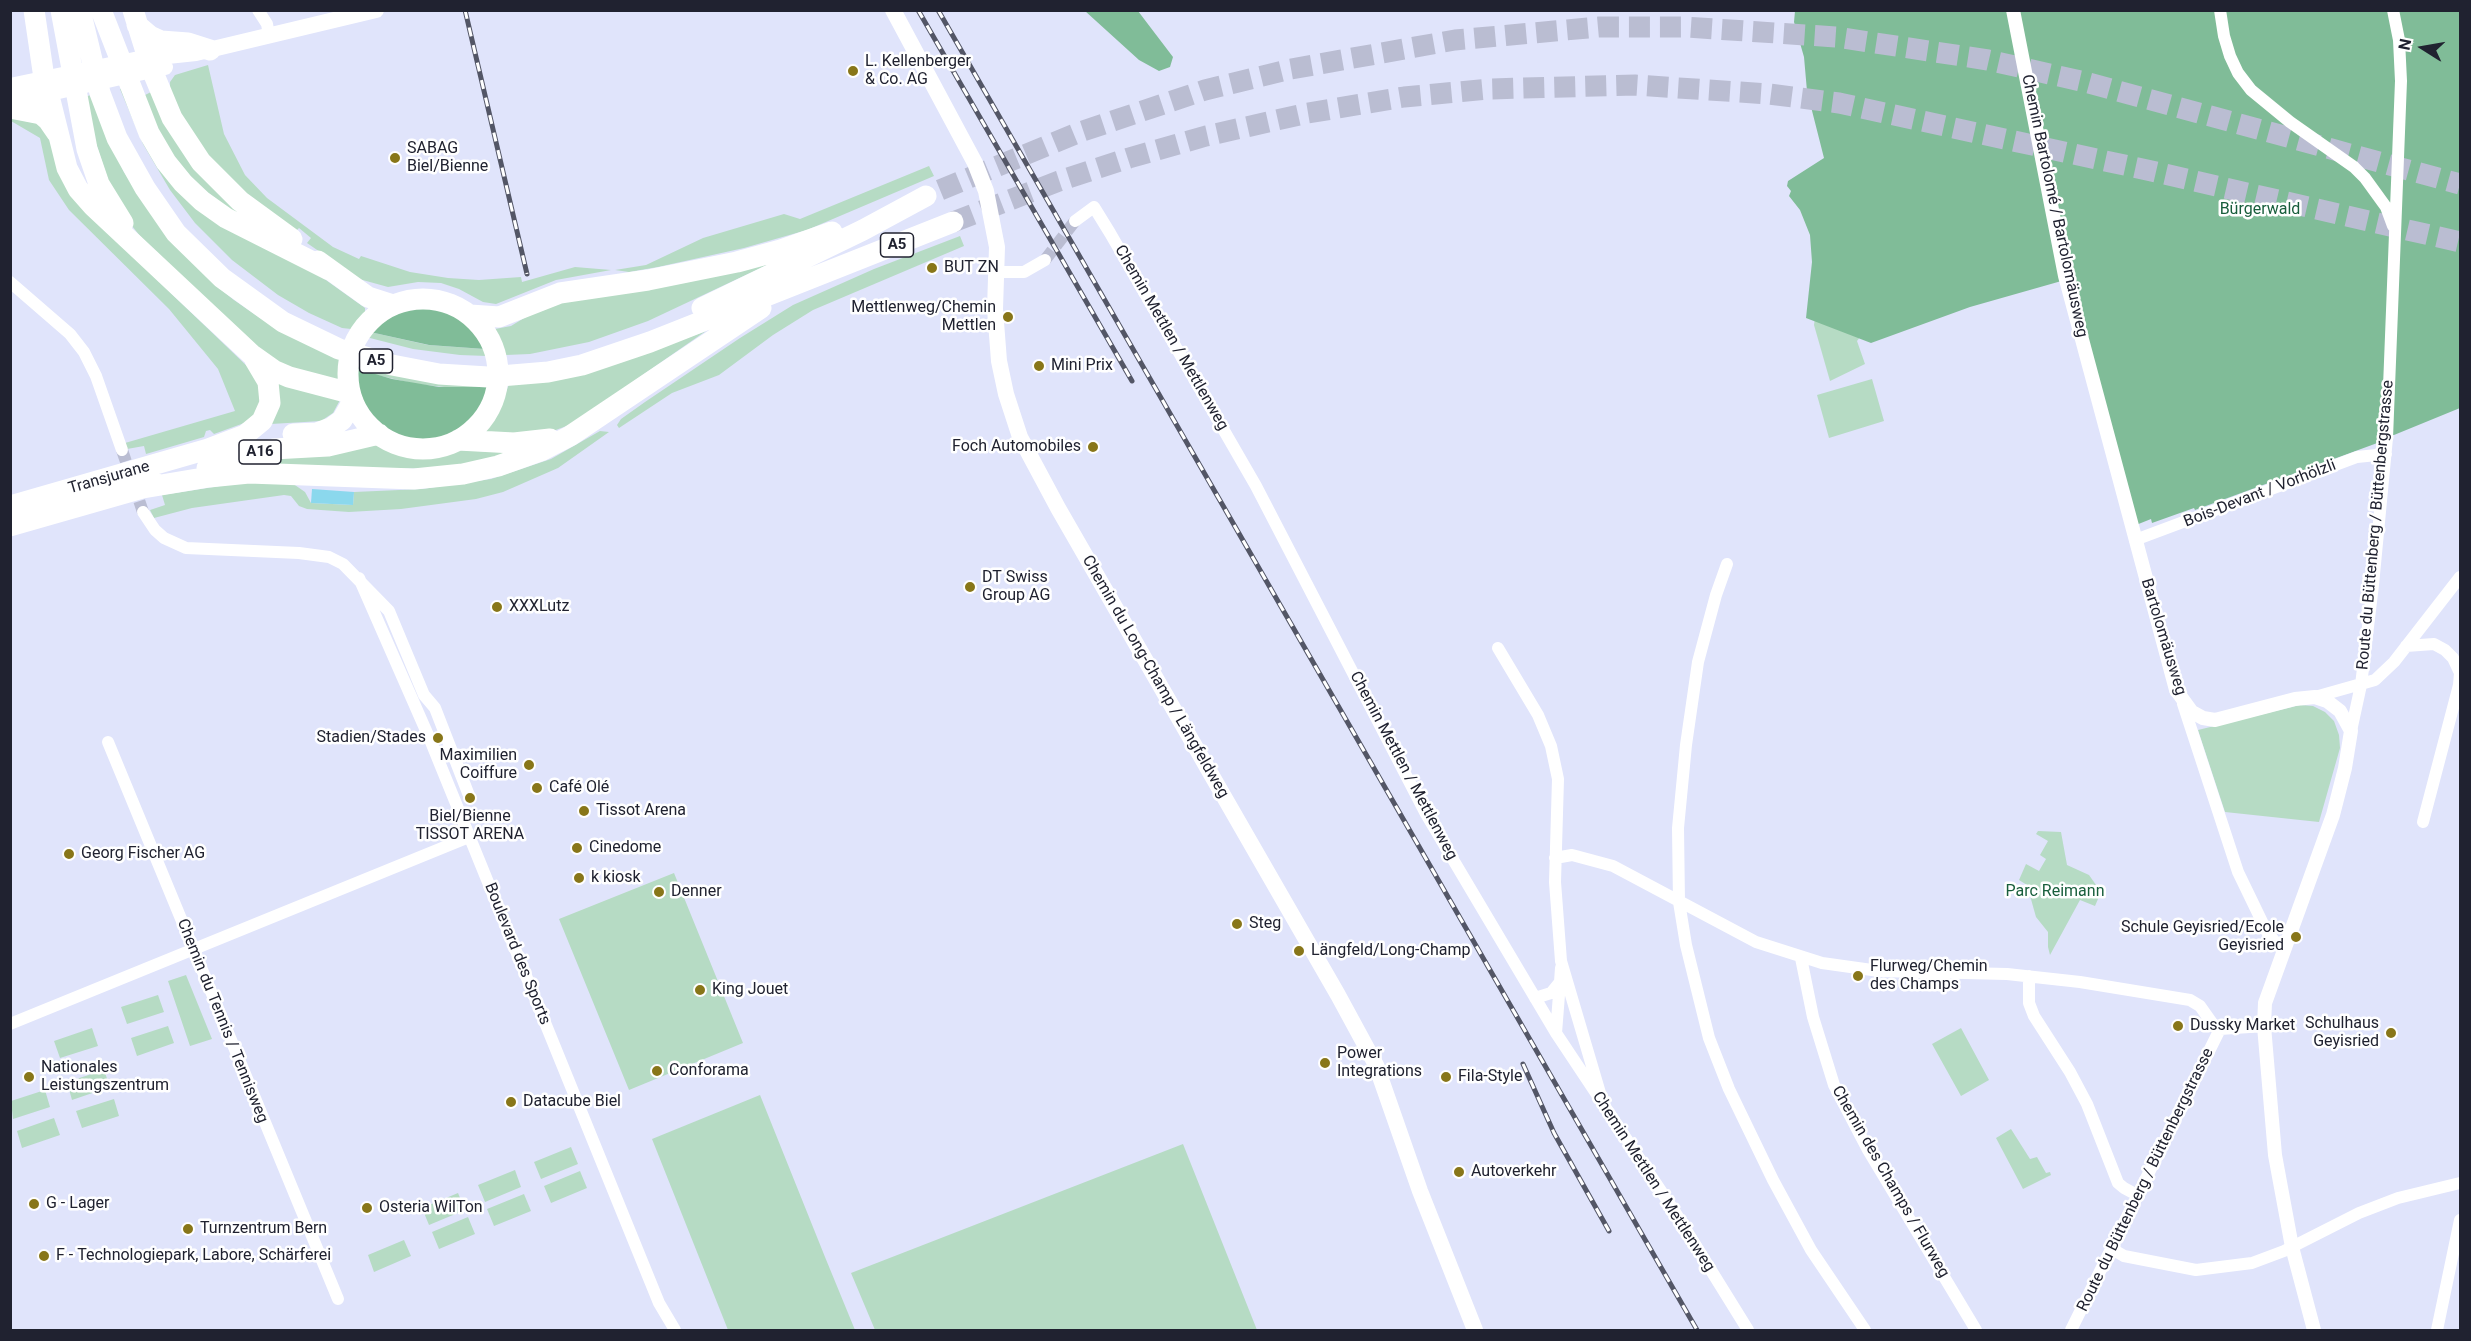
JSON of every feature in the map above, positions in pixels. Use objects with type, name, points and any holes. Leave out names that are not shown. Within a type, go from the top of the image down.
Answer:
[{"type":"highway","points":[[34,10],[53,84],[57,133],[67,168],[78,189],[104,217],[149,256],[252,354],[289,377],[352,397]]},
{"type":"highway","points":[[61,10],[80,120],[91,162],[110,204],[149,256]]},
{"type":"highway","name":"A5","points":[[80,10],[100,93],[117,138],[145,188],[176,233],[211,269],[257,305],[312,337],[359,356],[416,370],[456,375],[498,376],[548,372],[582,365],[630,350],[952,222]]},
{"type":"highway","name":"A5","points":[[92,10],[100,54],[127,133],[159,190],[196,238],[239,278],[286,311],[344,339],[409,358],[469,364],[512,364],[542,361],[603,347],[646,332],[701,308],[863,230],[933,193],[810,240],[737,262],[648,280],[568,291],[498,317],[470,315]]},
{"type":"highway","points":[[101,10],[149,133],[166,162],[183,183],[202,201],[226,218],[328,270]]},
{"type":"highway","points":[[135,18],[144,65],[172,118],[201,162],[240,201],[328,270],[368,297],[393,305]]},
{"type":"highway","points":[[135,18],[146,33],[161,41],[188,43],[210,50]]},
{"type":"highway","points":[[10,108],[41,114],[57,133]]},
{"type":"highway","points":[[143,488],[249,473],[396,480],[463,474],[530,456],[556,444],[600,417],[757,310],[842,267]]},
{"type":"highway","points":[[419,299],[438,300],[470,315],[486,335],[494,354],[497,370],[497,387],[491,404],[480,422],[458,440],[438,447],[421,448],[395,443],[380,434],[366,421],[352,397],[348,367],[354,344],[362,331],[375,316],[393,305],[419,299]]},
{"type":"highway","points":[[208,449],[245,435],[266,415],[270,403],[270,388],[252,354]]},
{"type":"highway","name":"A16","points":[[208,449],[267,436],[324,431],[342,420],[352,397]]},
{"type":"highway","points":[[458,440],[514,443],[540,441],[568,433],[600,417]]},
{"type":"highway","name":"A16","points":[[143,488],[265,451],[291,447],[338,445],[380,434]]},
{"type":"highway","name":"Transjurane","points":[[10,506],[208,449]]},
{"type":"highway","name":"Transjurane","points":[[10,526],[143,488]]},
{"type":"main road","points":[[10,86],[53,84],[144,65],[180,63],[210,50],[376,10]]},
{"type":"main road","name":"Chemin du Long-Champ / Längfeldweg","points":[[893,10],[980,174],[993,219],[997,247],[995,309],[999,361],[1005,394],[1020,437],[1053,500],[1376,1065],[1420,1191],[1475,1330]]},
{"type":"main road","points":[[10,102],[53,84]]},
{"type":"street","points":[[258,10],[267,24],[269,35]]},
{"type":"street","name":"Chemin Bartolomé / Bartolomäusweg","points":[[2013,10],[2065,276],[2135,540]]},
{"type":"street","points":[[2220,10],[2230,56],[2238,73],[2251,90],[2276,111],[2354,167],[2386,207],[2396,231]]},
{"type":"street","name":"Route du Büttenberg / Büttenbergstrasse","points":[[2314,1330],[2292,1247],[2275,1155],[2264,1026],[2268,990],[2333,815],[2345,768],[2361,685],[2385,454],[2396,231],[2401,81],[2399,40],[2394,10]]},
{"type":"street","name":"Chemin Mettlen / Mettlenweg","points":[[1075,221],[1094,207],[1110,233],[1256,486],[1426,814],[1556,1034],[1673,1209],[1748,1330]]},
{"type":"street","points":[[997,272],[1024,272],[1045,260]]},
{"type":"street","points":[[10,282],[72,336],[84,352],[96,376],[122,450]]},
{"type":"street","name":"Bois-Devant / Vorhölzli","points":[[2135,540],[2357,458],[2385,454]]},
{"type":"street","points":[[143,512],[155,530],[164,538],[186,548],[314,554],[342,563],[389,611],[424,695],[435,708],[470,798]]},
{"type":"street","name":"Bartolomäusweg","points":[[2135,540],[2176,690],[2182,702],[2198,715],[2215,720],[2295,699],[2315,697],[2375,680],[2389,667],[2460,577]]},
{"type":"street","points":[[1727,564],[1698,662],[1686,745],[1678,828],[1679,902],[1696,994],[1709,1038],[1729,1089],[1773,1180],[1811,1250],[1865,1330]]},
{"type":"street","name":"Boulevard des Sports","points":[[359,578],[431,742],[659,1303],[675,1330]]},
{"type":"street","points":[[2406,646],[2434,644],[2453,658],[2460,674],[2423,822]]},
{"type":"street","points":[[1498,648],[1538,715],[1551,746],[1558,779],[1556,858],[1561,961],[1556,1034]]},
{"type":"street","points":[[2315,697],[2327,701],[2340,711],[2351,731]]},
{"type":"street","points":[[2182,702],[2238,872],[2266,932],[2283,951]]},
{"type":"street","name":"Chemin du Tennis / Tennisweg","points":[[108,742],[338,1299]]},
{"type":"street","points":[[10,1024],[469,837]]},
{"type":"street","points":[[1556,858],[1572,855],[1613,866],[1756,942],[1801,958],[1879,971],[2029,976],[2080,982],[2190,1000],[2200,1006],[2212,1023],[2220,1029],[2264,1026]]},
{"type":"street","name":"Chemin des Champs / Flurweg","points":[[1801,958],[1813,1017],[1834,1085],[1868,1150],[1976,1330]]},
{"type":"street","points":[[1561,961],[1587,1055],[1605,1108]]},
{"type":"street","points":[[2029,976],[2029,1004],[2034,1016],[2070,1072],[2086,1104],[2118,1183],[2139,1196]]},
{"type":"street","points":[[1535,998],[1551,993],[1560,982]]},
{"type":"street","name":"Route du Büttenberg / Büttenbergstrasse","points":[[2071,1330],[2220,1029]]},
{"type":"street","points":[[2112,1249],[2124,1256],[2196,1270],[2252,1263],[2292,1247],[2359,1213],[2398,1198],[2460,1183]]},
{"type":"street","points":[[2437,1330],[2460,1220]]},
{"type":"green space","points":[[1085,11],[1138,11],[1173,57],[1170,67],[1159,71],[1139,60]]},
{"type":"green space","name":"Bürgerwald","points":[[1795,11],[2460,11],[2460,408],[2394,435],[2382,435],[2380,442],[2195,510],[2194,508],[2152,523],[2151,519],[2136,525],[2072,278],[1970,307],[1871,343],[1806,318],[1812,262],[1810,235],[1800,210],[1789,196],[1791,191],[1787,186],[1788,181],[1824,158],[1807,91],[1804,57],[1794,22]]},
{"type":"green space","points":[[208,65],[224,134],[245,175],[267,198],[333,247],[359,259],[361,256],[410,272],[448,278],[479,280],[521,277],[522,282],[575,267],[611,270],[556,280],[496,304],[483,302],[459,289],[441,283],[418,282],[388,287],[359,279],[307,243],[311,238],[299,228],[294,233],[248,198],[191,137],[170,88],[170,82],[175,75]]},
{"type":"green space","points":[[126,87],[161,162],[365,308],[365,312],[351,329],[342,328],[309,313],[278,295],[232,260],[195,223],[170,190],[143,144],[120,89]]},
{"type":"green space","points":[[153,91],[253,218],[230,210],[197,184],[166,147],[143,96]]},
{"type":"green space","points":[[91,95],[107,137],[124,172],[155,220],[219,288],[234,300],[260,318],[339,359],[338,381],[275,365],[140,236],[117,207],[81,98]]},
{"type":"green space","points":[[10,118],[40,124],[103,228],[250,369],[257,380],[261,395],[257,411],[247,422],[214,434],[210,430],[206,431],[204,437],[146,454],[144,446],[127,449],[125,443],[235,411],[218,369],[169,309],[69,210],[49,180],[40,138],[11,121]]},
{"type":"green space","points":[[929,166],[934,176],[807,230],[744,248],[658,267],[629,272],[615,270],[646,265],[703,238],[784,214],[800,219]]},
{"type":"green space","points":[[960,236],[964,246],[813,310],[773,335],[719,375],[672,393],[619,428],[617,425],[621,419],[645,402],[793,305],[874,269]]},
{"type":"green space","points":[[784,257],[648,321],[589,342],[530,354],[506,355],[495,329],[511,326],[534,312],[559,302]]},
{"type":"green space","points":[[1822,265],[1864,332],[1857,341],[1865,364],[1830,381],[1814,325]]},
{"type":"green space","points":[[413,307],[433,307],[457,316],[478,336],[485,349],[429,345],[370,332],[393,314]]},
{"type":"green space","points":[[706,331],[572,424],[545,434],[482,432],[501,405],[509,384],[622,362]]},
{"type":"green space","points":[[370,332],[428,345],[485,349],[487,356],[413,349],[366,337]]},
{"type":"green space","points":[[356,364],[489,387],[463,389],[416,384],[372,374],[355,368]]},
{"type":"green space","points":[[355,368],[392,379],[439,387],[489,387],[479,412],[465,427],[441,439],[416,442],[398,437],[374,420],[359,396]]},
{"type":"green space","points":[[1872,379],[1884,421],[1829,438],[1817,395]]},
{"type":"green space","points":[[272,380],[340,400],[333,413],[321,421],[271,424]]},
{"type":"green space","points":[[600,431],[609,432],[558,468],[503,492],[476,499],[401,509],[349,512],[307,509],[299,506],[291,496],[284,495],[192,508],[154,518],[150,510],[165,505],[162,495],[246,482],[292,483],[305,492],[311,503],[353,505],[354,492],[422,489],[491,479],[551,459]]},
{"type":"green space","points":[[376,445],[412,457],[438,456],[457,450],[516,453],[466,468],[243,470],[269,458]]},
{"type":"green space","points":[[2300,705],[2313,706],[2325,712],[2334,721],[2339,735],[2340,748],[2319,822],[2225,812],[2198,730]]},
{"type":"green space","name":"Parc Reimann","points":[[2038,831],[2061,832],[2067,865],[2089,875],[2101,892],[2095,906],[2080,900],[2050,955],[2048,932],[2036,917],[2027,885],[2019,880],[2026,864],[2039,871],[2046,859],[2040,855],[2048,841],[2036,834]]},
{"type":"green space","points":[[674,873],[743,1043],[629,1090],[559,919]]},
{"type":"green space","points":[[186,975],[212,1039],[190,1046],[168,981]]},
{"type":"green space","points":[[158,995],[164,1012],[127,1024],[121,1007]]},
{"type":"green space","points":[[168,1026],[174,1043],[137,1056],[131,1038]]},
{"type":"green space","points":[[92,1028],[98,1046],[60,1058],[54,1041]]},
{"type":"green space","points":[[1961,1028],[1989,1080],[1961,1096],[1932,1044]]},
{"type":"green space","points":[[104,1070],[110,1087],[72,1100],[67,1082]]},
{"type":"green space","points":[[45,1090],[50,1107],[13,1119],[11,1101]]},
{"type":"green space","points":[[760,1095],[855,1330],[728,1330],[652,1139]]},
{"type":"green space","points":[[114,1099],[119,1116],[82,1128],[76,1111]]},
{"type":"green space","points":[[54,1118],[60,1135],[22,1148],[17,1131]]},
{"type":"green space","points":[[2011,1129],[2030,1159],[2037,1157],[2046,1173],[2050,1172],[2051,1175],[2023,1189],[1996,1138]]},
{"type":"green space","points":[[1183,1144],[1257,1330],[875,1330],[851,1273]]},
{"type":"green space","points":[[571,1147],[578,1164],[541,1179],[534,1162]]},
{"type":"green space","points":[[515,1170],[521,1187],[485,1202],[478,1185]]},
{"type":"green space","points":[[580,1171],[587,1188],[551,1203],[544,1186]]},
{"type":"green space","points":[[458,1193],[465,1210],[429,1225],[422,1208]]},
{"type":"green space","points":[[524,1194],[531,1211],[494,1226],[487,1209]]},
{"type":"green space","points":[[468,1217],[475,1234],[439,1249],[432,1232]]},
{"type":"green space","points":[[404,1240],[411,1256],[374,1272],[368,1255]]},
{"type":"water","points":[[312,489],[354,492],[353,505],[311,503]]},
{"type":"tunnel","points":[[940,190],[1080,132],[1205,90],[1291,69],[1455,40],[1599,27],[1685,27],[1836,37],[1988,60],[2085,82],[2460,184]]},
{"type":"tunnel","points":[[953,222],[1059,181],[1129,158],[1206,136],[1308,113],[1404,97],[1489,89],[1635,85],[1769,94],[1839,103],[2147,170],[2460,242]]},
{"type":"tunnel","points":[[1045,260],[1075,221]]},
{"type":"tunnel","points":[[122,450],[143,512]]},
{"type":"railway","points":[[465,10],[527,274]]},
{"type":"railway","points":[[918,10],[1132,381]]},
{"type":"railway","points":[[938,10],[1697,1330]]},
{"type":"railway","points":[[1523,1064],[1554,1133],[1609,1231]]},
{"type":"place","name":"L. Kellenberger & Co. AG","points":[[853,71]]},
{"type":"place","name":"SABAG Biel/Bienne","points":[[395,158]]},
{"type":"place","name":"BUT ZN","points":[[932,268]]},
{"type":"place","name":"Mettlenweg/Chemin Mettlen","points":[[1008,317]]},
{"type":"place","name":"Mini Prix","points":[[1039,366]]},
{"type":"place","name":"Foch Automobiles","points":[[1093,447]]},
{"type":"place","name":"DT Swiss Group AG","points":[[970,587]]},
{"type":"place","name":"XXXLutz","points":[[497,607]]},
{"type":"place","name":"Stadien/Stades","points":[[438,738]]},
{"type":"place","name":"Maximilien Coiffure","points":[[529,765]]},
{"type":"place","name":"Café Olé","points":[[537,788]]},
{"type":"place","name":"Biel/Bienne TISSOT ARENA","points":[[470,798]]},
{"type":"place","name":"Tissot Arena","points":[[584,811]]},
{"type":"place","name":"Cinedome","points":[[577,848]]},
{"type":"place","name":"Georg Fischer AG","points":[[69,854]]},
{"type":"place","name":"k kiosk","points":[[579,878]]},
{"type":"place","name":"Denner","points":[[659,892]]},
{"type":"place","name":"Steg","points":[[1237,924]]},
{"type":"place","name":"Schule Geyisried/Ecole Geyisried","points":[[2296,937]]},
{"type":"place","name":"Längfeld/Long-Champ","points":[[1299,951]]},
{"type":"place","name":"Flurweg/Chemin des Champs","points":[[1858,976]]},
{"type":"place","name":"King Jouet","points":[[700,990]]},
{"type":"place","name":"Dussky Market","points":[[2178,1026]]},
{"type":"place","name":"Schulhaus Geyisried","points":[[2391,1033]]},
{"type":"place","name":"Power Integrations","points":[[1325,1063]]},
{"type":"place","name":"Conforama","points":[[657,1071]]},
{"type":"place","name":"Nationales Leistungszentrum","points":[[29,1077]]},
{"type":"place","name":"Fila-Style","points":[[1446,1077]]},
{"type":"place","name":"Datacube Biel","points":[[511,1102]]},
{"type":"place","name":"Autoverkehr","points":[[1459,1172]]},
{"type":"place","name":"G - Lager","points":[[34,1204]]},
{"type":"place","name":"Osteria WilTon","points":[[367,1208]]},
{"type":"place","name":"Turnzentrum Bern","points":[[188,1229]]},
{"type":"place","name":"F - Technologiepark, Labore, Schärferei","points":[[44,1256]]}]
